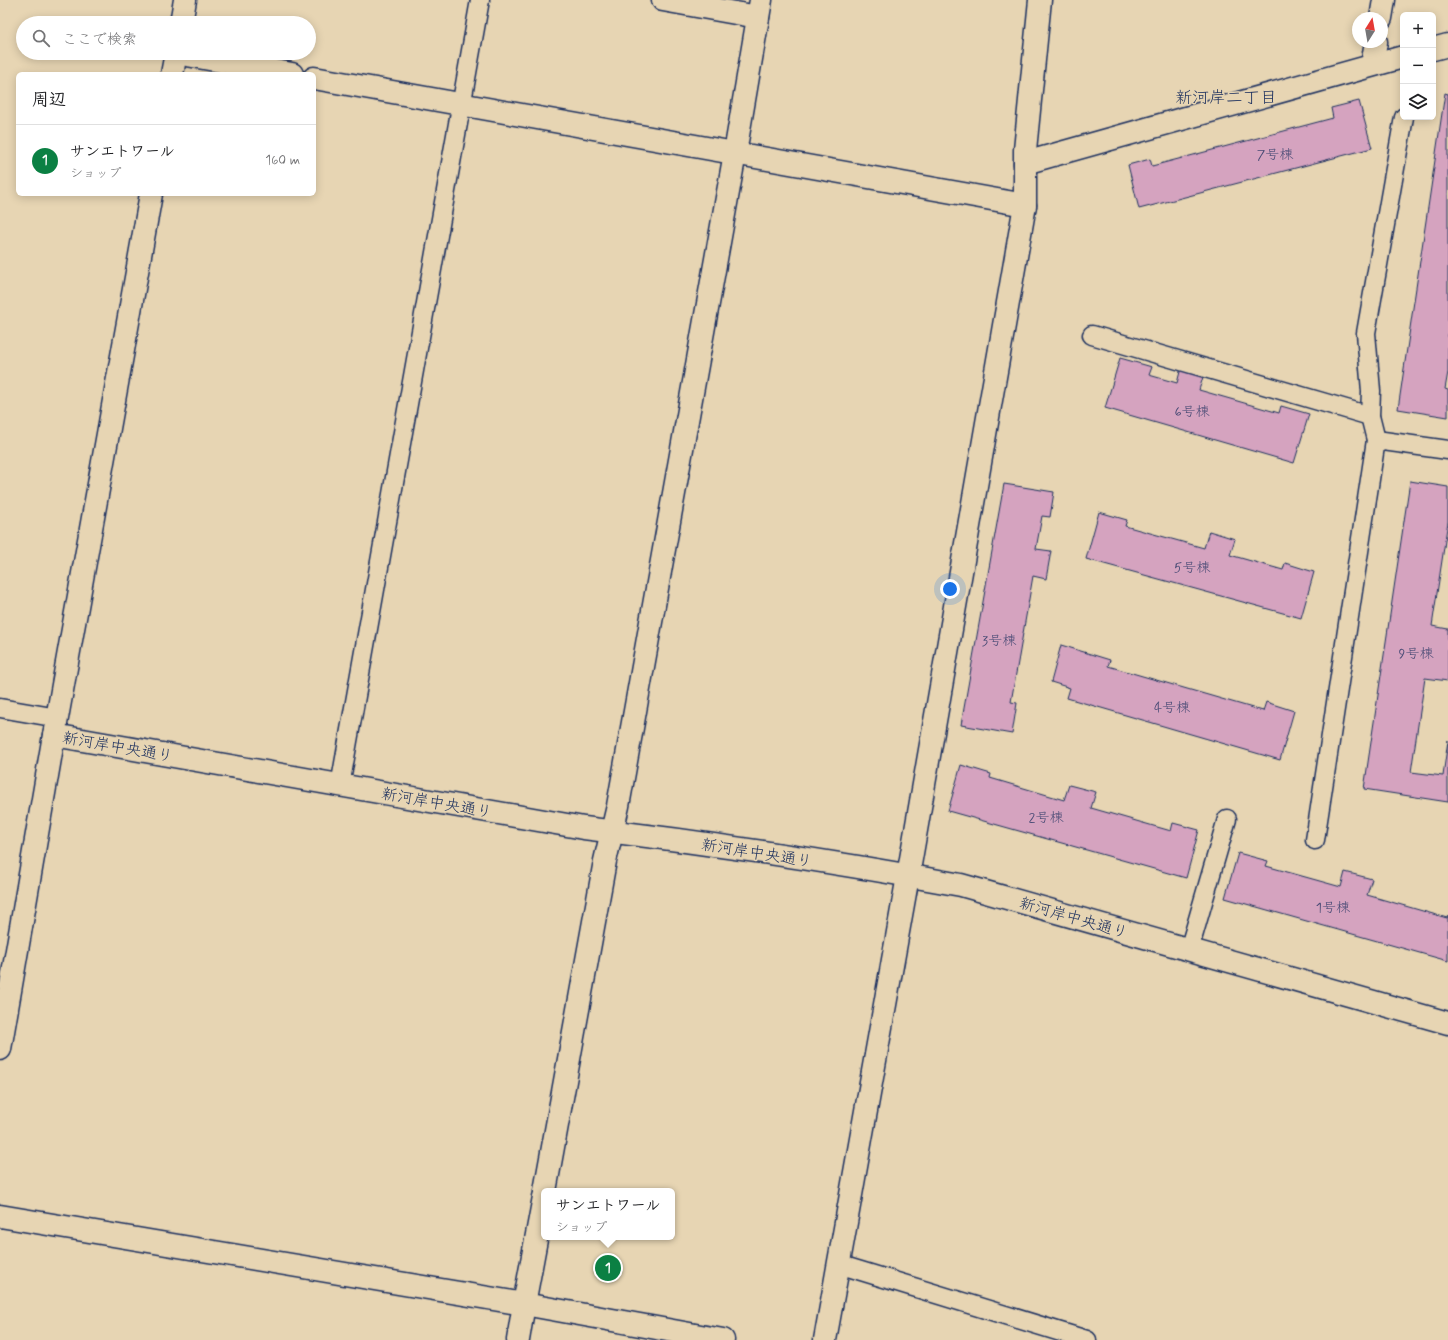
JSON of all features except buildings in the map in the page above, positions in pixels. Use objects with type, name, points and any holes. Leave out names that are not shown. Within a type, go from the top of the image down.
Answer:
[{"type":"street","points":[[182,16],[185,0]]},
{"type":"street","points":[[546,1188],[605,861],[618,806],[760,8],[663,0]]},
{"type":"street","points":[[824,1340],[908,876],[1025,205],[1025,163],[1040,0]]},
{"type":"street","points":[[1382,12],[1384,0]]},
{"type":"street","points":[[1436,48],[1448,45]]},
{"type":"street","points":[[1372,65],[1375,48]]},
{"type":"street","points":[[1025,163],[1400,58]]},
{"type":"street","points":[[172,72],[175,60]]},
{"type":"street","points":[[215,60],[281,72]]},
{"type":"street","points":[[316,78],[1025,205]]},
{"type":"street","points":[[0,1050],[151,196]]},
{"type":"street","name":"新河岸中央通り","points":[[56,726],[340,786],[584,828],[643,834],[908,876],[961,886],[1448,1022]]},
{"type":"street","points":[[518,1340],[541,1213]]},
{"type":"street","points":[[0,1216],[524,1304],[723,1340]]},
{"type":"lane","points":[[340,786],[480,0]]},
{"type":"lane","points":[[1315,840],[1376,440],[1370,416],[1371,391],[1366,333],[1403,120]]},
{"type":"lane","points":[[1092,335],[1370,416]]},
{"type":"lane","points":[[1376,440],[1448,450]]},
{"type":"lane","points":[[0,708],[56,726]]},
{"type":"lane","points":[[1189,950],[1227,819]]},
{"type":"lane","points":[[838,1264],[1087,1340]]},
{"type":"place","name":"サンエトワール","points":[[608,1268]]},
{"type":"district","name":"新河岸二丁目","points":[[1226,97]]}]
